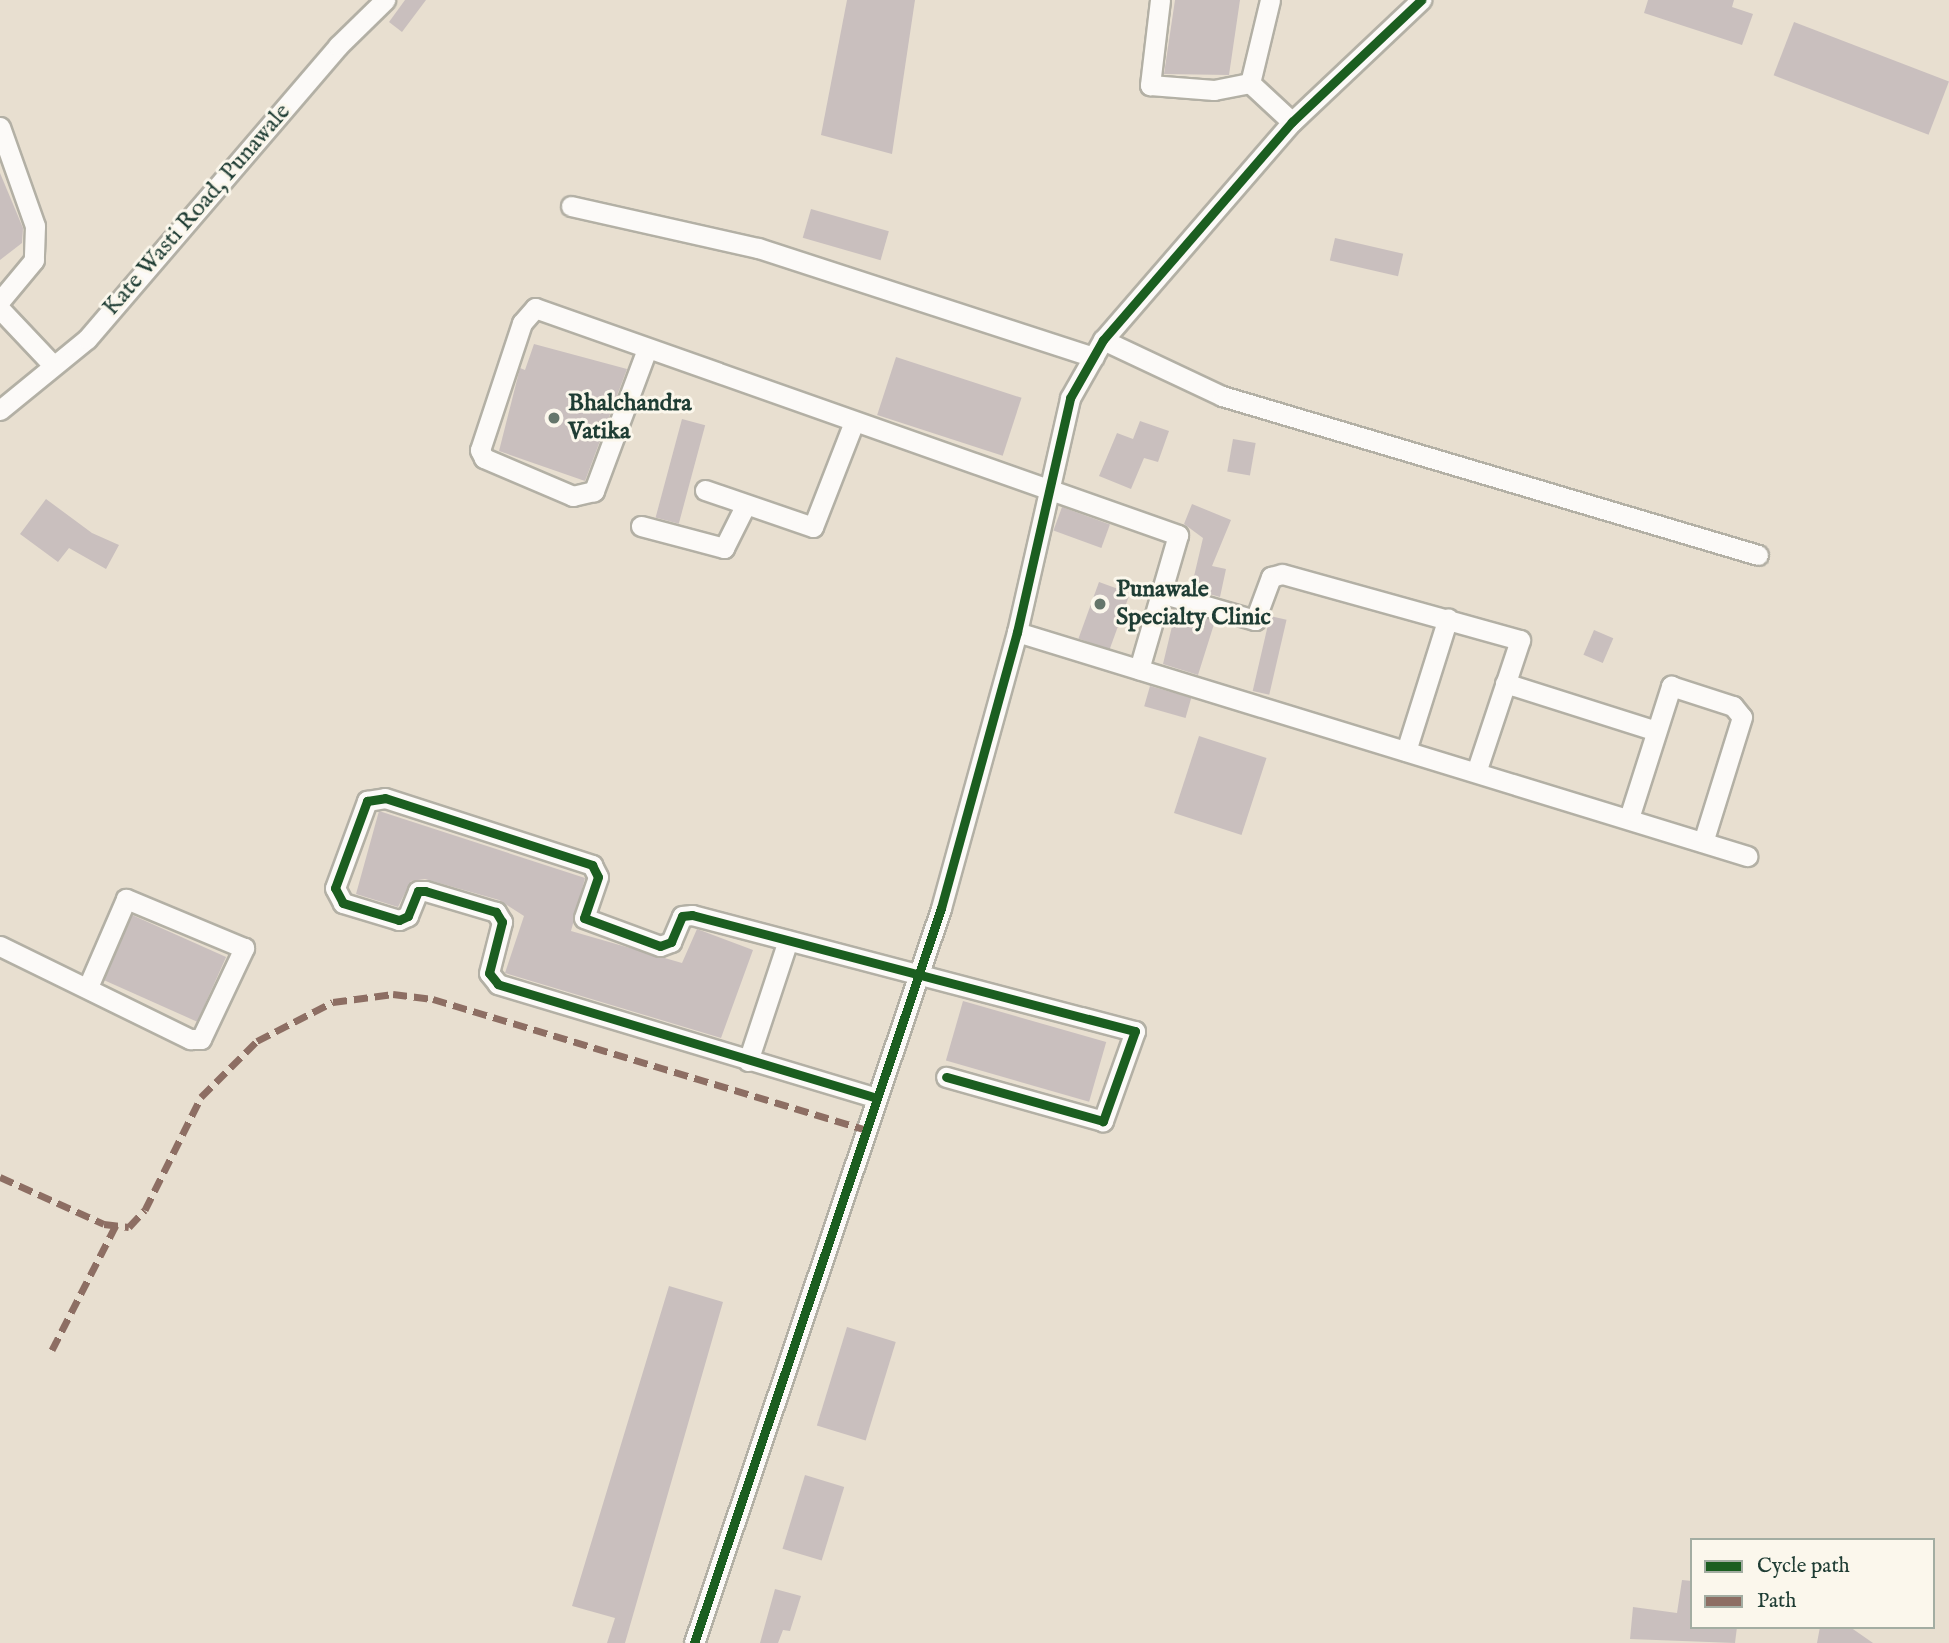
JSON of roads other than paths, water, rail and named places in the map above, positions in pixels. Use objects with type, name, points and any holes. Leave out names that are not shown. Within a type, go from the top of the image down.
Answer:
[{"type":"street","name":"Kate Wasti Road, Punawale","points":[[0,410],[87,339],[385,0]]},
{"type":"street","points":[[1160,0],[1150,85],[1214,90],[1250,83]]},
{"type":"street","points":[[1250,83],[1270,0]]},
{"type":"street","points":[[694,1643],[919,974],[1017,632],[1070,398],[1098,348],[1292,122],[1422,0]]},
{"type":"street","points":[[1250,83],[1292,122]]},
{"type":"street","points":[[0,127],[35,226],[34,260],[0,302]]},
{"type":"street","points":[[571,206],[758,248],[1098,348],[1222,396],[1758,555]]},
{"type":"street","points":[[647,349],[594,491],[573,496],[484,458],[480,450],[527,313],[535,308],[1048,492],[1178,535],[1139,669]]},
{"type":"street","points":[[0,309],[53,365]]},
{"type":"street","points":[[705,490],[745,506],[813,527],[853,422]]},
{"type":"street","points":[[641,526],[724,548],[745,506]]},
{"type":"street","points":[[1161,593],[1255,620],[1271,577],[1282,574],[1520,640],[1476,772]]},
{"type":"street","points":[[1406,751],[1448,618]]},
{"type":"street","points":[[1017,632],[1747,856]]},
{"type":"street","points":[[1505,683],[1656,731]]},
{"type":"street","points":[[1629,818],[1671,686],[1741,710],[1703,842]]},
{"type":"street","points":[[877,1098],[498,984],[489,973],[502,922],[496,912],[418,891],[408,916],[399,920],[343,903],[335,888],[367,801],[385,798],[592,864],[598,877],[584,915],[589,921],[660,946],[671,942],[687,914],[1135,1031],[1103,1121],[946,1077]]},
{"type":"street","points":[[0,946],[88,987],[201,1039],[244,948],[126,899],[88,987]]},
{"type":"street","points":[[748,1061],[788,940]]},
{"type":"place","name":"Bhalchandra Vatika","points":[[554,418]]},
{"type":"place","name":"Punawale Specialty Clinic","points":[[1100,604]]}]
